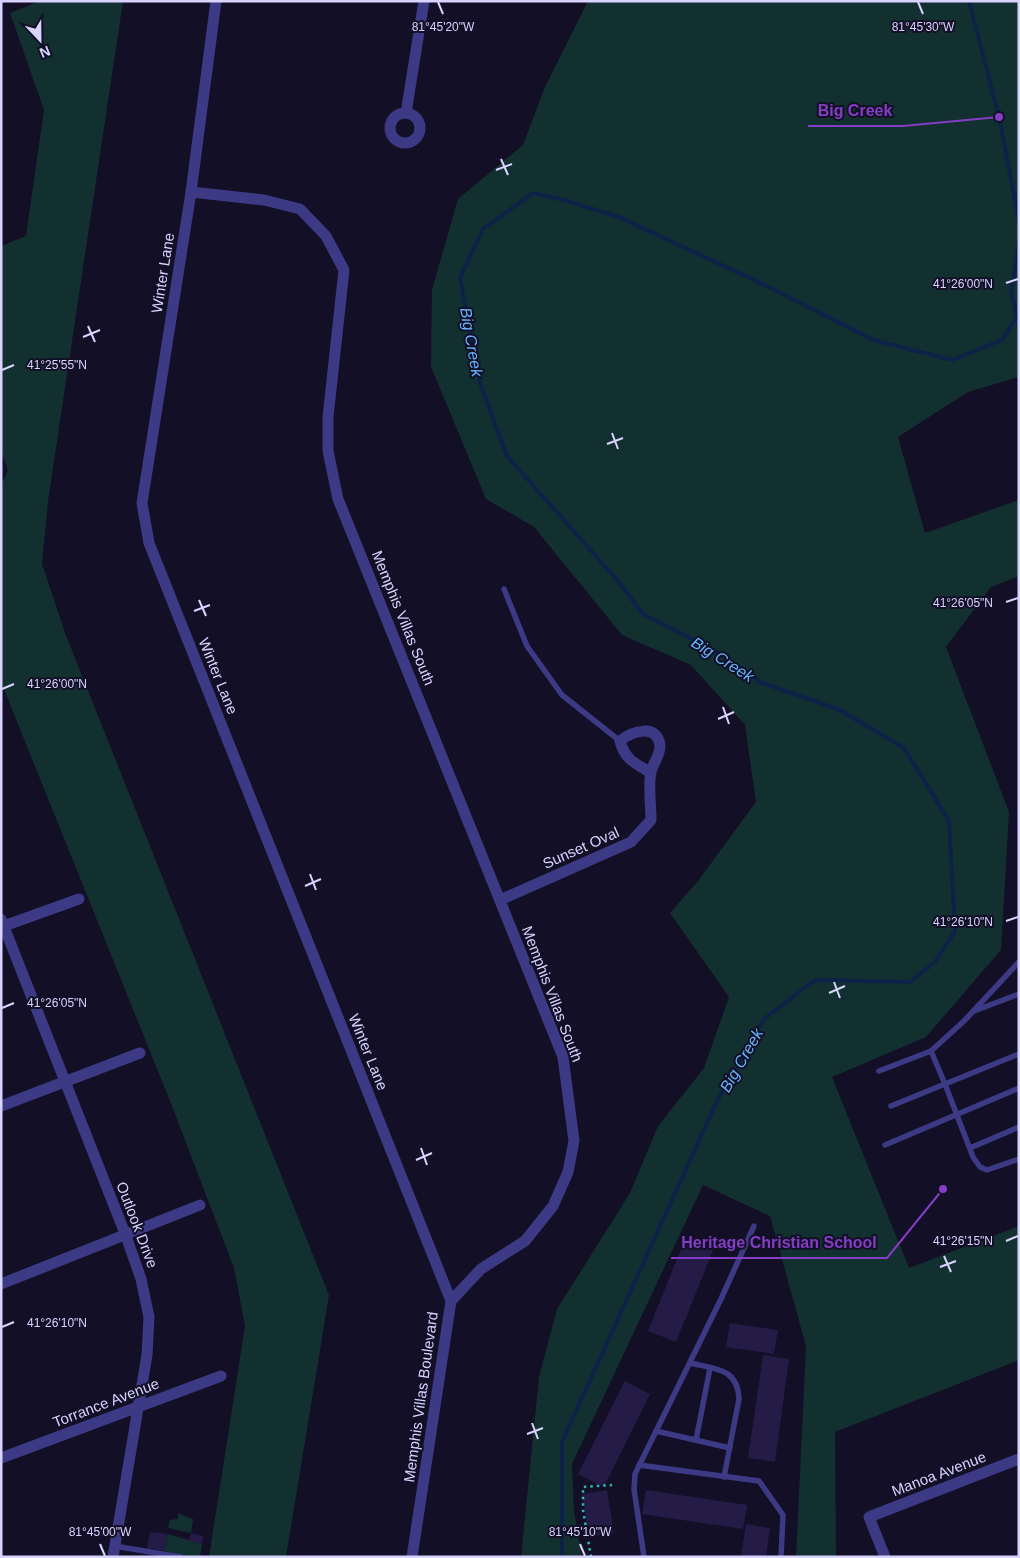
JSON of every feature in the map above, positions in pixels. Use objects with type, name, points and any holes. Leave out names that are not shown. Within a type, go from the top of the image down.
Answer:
[{"type":"street","name":"Winter Lane","points":[[216,1],[191,192],[142,503],[149,543],[450,1301]]},
{"type":"street","points":[[406,113],[424,1]]},
{"type":"street","name":"Memphis Villas South","points":[[191,192],[264,200],[300,209],[326,236],[344,270],[328,417],[328,451],[338,499],[563,1057],[574,1141]]},
{"type":"street","name":"Sunset Oval","points":[[500,900],[632,842],[651,820],[651,772],[660,748],[658,738],[653,732],[644,730],[635,732],[620,741]]},
{"type":"street","points":[[620,741],[623,751],[630,762],[651,772]]},
{"type":"street","points":[[2,924],[79,899]]},
{"type":"street","name":"Outlook Drive","points":[[2,924],[126,1236],[141,1279],[149,1317],[147,1354],[114,1551]]},
{"type":"street","points":[[1,1106],[140,1053]]},
{"type":"street","name":"Memphis Villas Boulevard","points":[[412,1557],[442,1368],[450,1301],[482,1269],[525,1241],[553,1206],[568,1172],[574,1141]]},
{"type":"street","points":[[1,1284],[126,1236],[200,1205]]},
{"type":"street","name":"Torrance Avenue","points":[[1,1458],[221,1376]]},
{"type":"street","name":"Manoa Avenue","points":[[885,1557],[869,1517],[1019,1459]]},
{"type":"lane","points":[[504,589],[527,646],[562,695],[620,741]]},
{"type":"lane","points":[[879,1071],[930,1051],[973,1011],[1019,962]]},
{"type":"lane","points":[[973,1011],[1019,994]]},
{"type":"lane","points":[[930,1051],[970,1148],[980,1167],[987,1170],[1019,1159]]},
{"type":"lane","points":[[891,1106],[1019,1054]]},
{"type":"lane","points":[[886,1145],[958,1116],[1019,1088]]},
{"type":"lane","points":[[970,1148],[1019,1127]]},
{"type":"lane","points":[[644,1557],[634,1489],[634,1474],[690,1363],[754,1226]]},
{"type":"lane","points":[[690,1363],[724,1371],[732,1376],[739,1388],[739,1399],[724,1477]]},
{"type":"lane","points":[[696,1440],[710,1368]]},
{"type":"lane","points":[[656,1431],[730,1448]]},
{"type":"lane","points":[[639,1465],[759,1481],[783,1515],[781,1557]]},
{"type":"lane","points":[[114,1551],[181,1557]]},
{"type":"path","points":[[591,1557],[583,1510],[583,1487],[612,1485]]},
{"type":"green space","points":[[40,1],[123,1],[48,501],[42,564],[65,633],[329,1295],[286,1557],[209,1557],[245,1326],[234,1268],[170,1101],[1,682],[1,485],[8,470],[1,451],[1,246],[26,236],[44,110],[10,13]]},
{"type":"green space","points":[[588,1],[1019,1],[1019,377],[968,392],[898,437],[925,533],[1019,500],[1019,576],[991,587],[946,647],[1009,812],[1001,950],[926,1037],[832,1077],[909,1268],[1019,1226],[1019,1360],[835,1432],[836,1557],[796,1557],[806,1346],[770,1216],[703,1185],[572,1464],[574,1511],[582,1557],[521,1557],[539,1377],[557,1309],[630,1193],[658,1126],[704,1068],[729,997],[670,913],[698,881],[756,802],[745,725],[691,665],[622,635],[534,527],[486,499],[431,367],[432,290],[458,199],[523,145],[545,87]]},
{"type":"green space","points":[[178,1513],[193,1519],[191,1533],[168,1528],[170,1520],[178,1519]]},
{"type":"green space","points":[[168,1534],[202,1544],[200,1557],[164,1551]]},
{"type":"building","points":[[686,1237],[714,1248],[676,1342],[648,1331]]},
{"type":"building","points":[[730,1323],[778,1330],[774,1354],[726,1347]]},
{"type":"building","points":[[763,1355],[789,1359],[775,1462],[748,1458]]},
{"type":"building","points":[[625,1381],[650,1394],[604,1487],[578,1474]]},
{"type":"building","points":[[607,1490],[614,1533],[589,1537],[582,1494]]},
{"type":"building","points":[[646,1490],[747,1505],[743,1529],[642,1514]]},
{"type":"building","points":[[746,1524],[770,1528],[766,1557],[741,1557]]},
{"type":"building","points":[[150,1532],[168,1534],[164,1551],[147,1548]]},
{"type":"building","points":[[191,1533],[203,1536],[202,1544],[189,1541]]},
{"type":"waterway","name":"Big Creek","points":[[969,1],[999,117],[1019,221]]},
{"type":"waterway","name":"Big Creek","points":[[562,1557],[562,1442],[717,1101],[764,1019],[815,980],[910,982],[935,962],[955,931],[949,821],[904,748],[840,710],[762,683],[719,653],[643,614],[618,581],[507,456],[480,383],[460,278],[483,229],[533,193],[564,200],[619,217],[773,289],[873,340],[952,360],[1002,340],[1017,317],[1011,292],[1019,242]]},
{"type":"place","name":"Big Creek","points":[[999,117]]},
{"type":"place","name":"Heritage Christian School","points":[[943,1189]]}]
